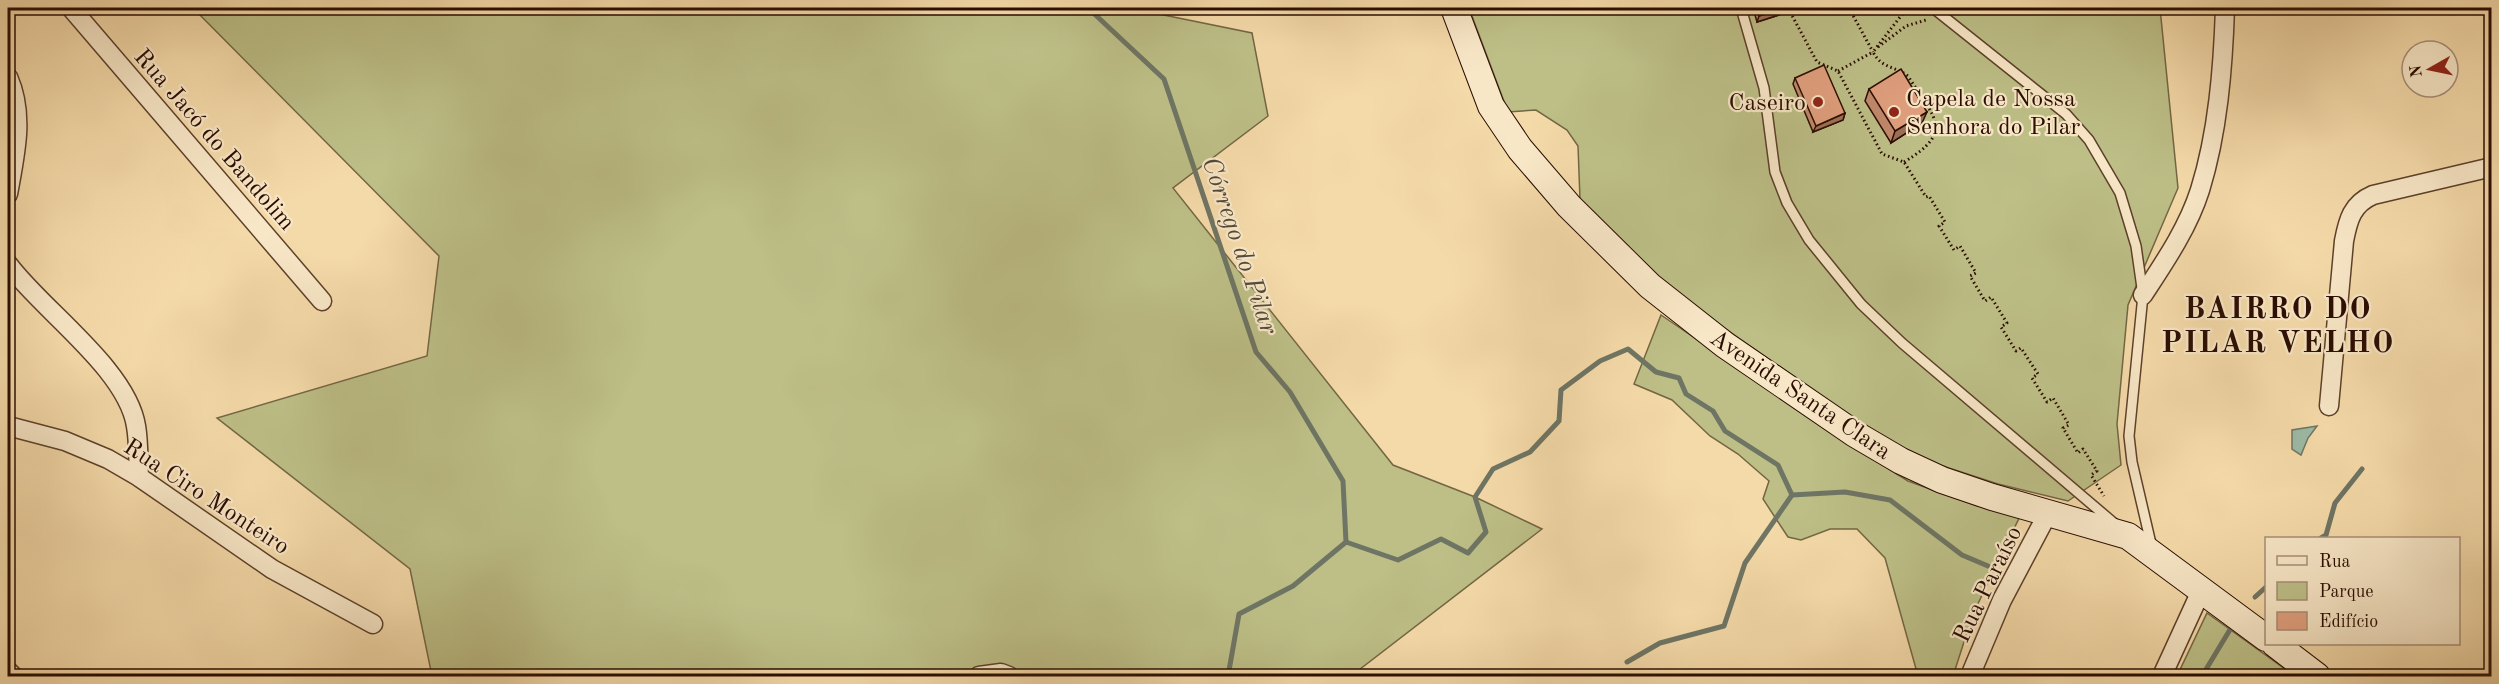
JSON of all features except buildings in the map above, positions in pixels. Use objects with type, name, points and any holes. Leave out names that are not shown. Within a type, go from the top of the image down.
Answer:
[{"type":"street","name":"Rua Jacó do Bandolim","points":[[71,8],[322,301]]},
{"type":"street","name":"Avenida Santa Clara","points":[[1454,8],[1491,106],[1505,129],[1569,206],[1650,286],[1725,345],[1855,434],[1901,461],[1942,480],[2128,536],[2153,552],[2201,591],[2265,637]]},
{"type":"street","points":[[2143,295],[2167,259],[2199,192],[2210,150],[2224,55],[2225,8]]},
{"type":"street","points":[[8,77],[17,109],[18,138],[8,194]]},
{"type":"street","points":[[2329,406],[2344,241],[2348,220],[2356,206],[2373,195],[2492,167]]},
{"type":"street","points":[[8,264],[20,281],[90,351],[129,404],[136,425],[139,477]]},
{"type":"street","name":"Rua Ciro Monteiro","points":[[8,426],[65,441],[108,459],[139,477],[272,569],[373,624]]},
{"type":"street","name":"Rua Paraíso","points":[[1970,676],[2001,600],[2048,513]]},
{"type":"street","points":[[2162,676],[2201,591]]},
{"type":"street","points":[[2276,645],[2317,676]]},
{"type":"street","points":[[8,671],[13,676]]},
{"type":"street","points":[[979,676],[1001,673],[1009,676]]},
{"type":"lane","points":[[1742,8],[1764,88],[1775,172],[1787,203],[1809,240],[1861,304],[1902,343],[2128,536]]},
{"type":"lane","points":[[1933,8],[2066,114],[2089,140],[2120,193],[2136,246],[2143,295],[2129,436],[2132,462],[2153,552]]},
{"type":"path","points":[[1788,8],[1817,62],[1838,71],[1882,154],[1904,162],[1945,222],[1939,226],[1954,250],[1960,246],[1976,273],[1970,276],[1985,301],[1991,297],[2007,323],[2001,327],[2016,351],[2022,348],[2038,374],[2032,378],[2047,402],[2053,398],[2069,425],[2063,428],[2078,453],[2084,449],[2097,471],[2091,475],[2105,498]]},
{"type":"path","points":[[1849,8],[1881,65],[1902,71],[1908,76],[1935,121],[1936,130],[1930,145],[1904,162]]},
{"type":"path","points":[[1873,52],[1907,8]]},
{"type":"path","points":[[1838,71],[1873,52],[1896,32],[1915,22],[1949,19]]},
{"type":"green space","points":[[193,8],[1145,8],[1149,12],[1252,33],[1268,116],[1173,188],[1393,465],[1475,497],[1542,529],[1351,676],[432,676],[410,569],[217,418],[427,356],[439,256]]},
{"type":"green space","points":[[1469,8],[2160,8],[2178,188],[2128,305],[2117,424],[2121,465],[2068,501],[1998,484],[1903,453],[1723,327],[1659,277],[1580,199],[1578,146],[1567,130],[1536,110],[1508,112]]},
{"type":"green space","points":[[1661,315],[1908,481],[1977,506],[2022,512],[1973,614],[1953,676],[1918,676],[1885,558],[1857,529],[1830,529],[1801,540],[1788,537],[1763,499],[1769,481],[1738,454],[1710,436],[1672,400],[1634,384]]},
{"type":"green space","points":[[2207,613],[2295,676],[2177,676]]},
{"type":"shaded area","points":[[2317,426],[2308,438],[2301,455],[2292,449],[2292,430]]},
{"type":"waterway","name":"Córrego do Pilar","points":[[1088,8],[1164,79],[1256,352],[1290,392],[1343,481],[1346,542]]},
{"type":"waterway","points":[[1228,676],[1239,614],[1293,586],[1346,542],[1398,560],[1441,539],[1468,553],[1486,532],[1475,497],[1493,469],[1530,452],[1559,421],[1561,390],[1600,361],[1628,349],[1656,372],[1679,378],[1686,394],[1713,411],[1725,431],[1778,465],[1792,495]]},
{"type":"waterway","points":[[2323,537],[2326,535],[2335,503],[2362,469]]},
{"type":"waterway","points":[[1627,662],[1660,643],[1724,626],[1745,563],[1792,495],[1845,492],[1890,500],[1962,555],[1988,566]]},
{"type":"waterway","points":[[2255,597],[2265,588]]},
{"type":"waterway","points":[[2202,676],[2234,623]]},
{"type":"place","name":"Caseiro","points":[[1818,102]]},
{"type":"place","name":"Capela de Nossa Senhora do Pilar","points":[[1894,112]]},
{"type":"district","name":"BAIRRO DO PILAR VELHO","points":[[2278,325]]}]
